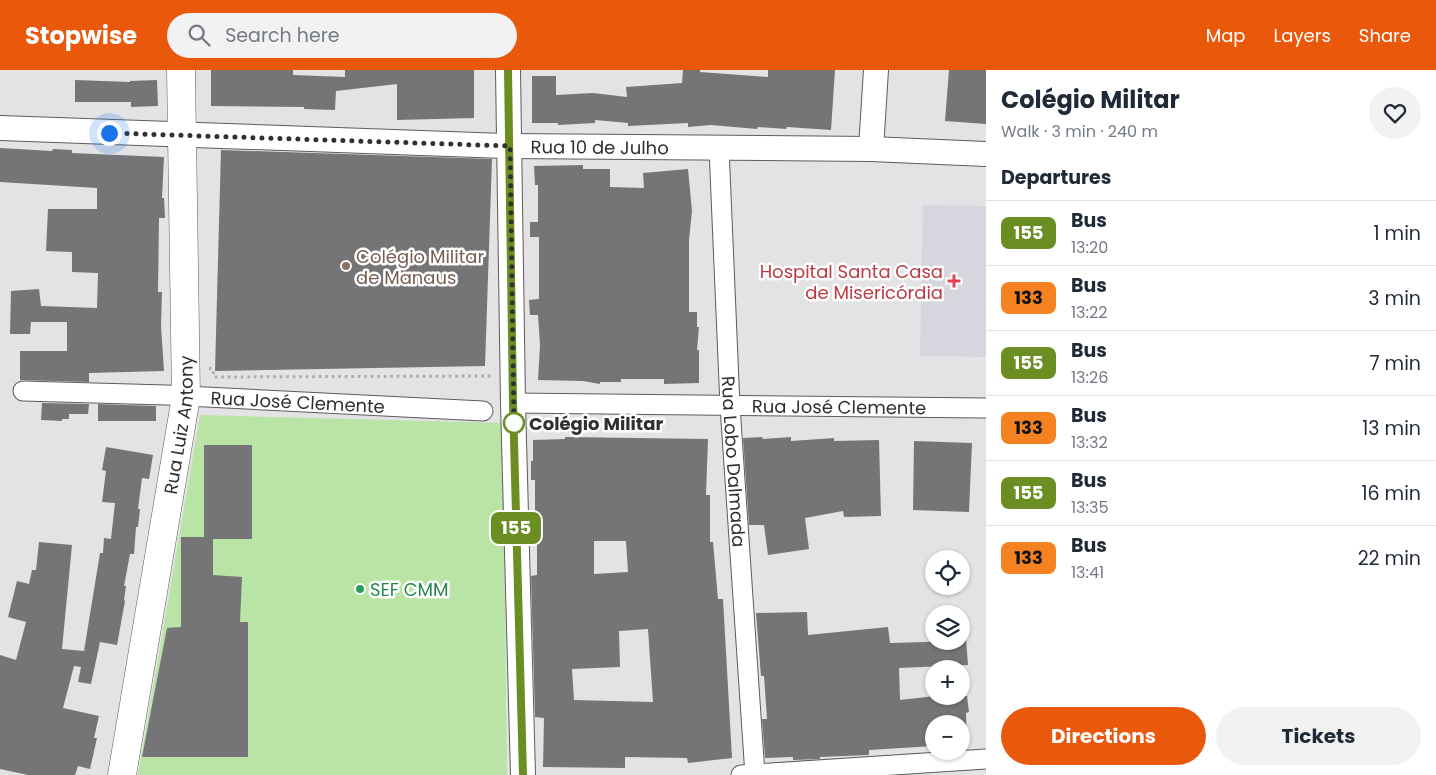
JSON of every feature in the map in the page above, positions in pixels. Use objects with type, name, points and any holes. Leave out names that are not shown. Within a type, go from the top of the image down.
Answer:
[{"type":"main road","name":"Rua Luiz Antony","points":[[122,775],[186,397],[181,70]]},
{"type":"street","points":[[508,70],[513,403],[523,775]]},
{"type":"street","points":[[871,149],[876,70]]},
{"type":"street","name":"Rua 10 de Julho","points":[[0,128],[182,136],[510,146],[871,149],[986,154]]},
{"type":"street","name":"Rua Lobo Dalmada","points":[[719,148],[730,406],[755,775]]},
{"type":"street","name":"Rua José Clemente","points":[[23,390],[483,411]]},
{"type":"street","name":"Rua José Clemente","points":[[513,403],[986,408]]},
{"type":"street","points":[[741,775],[986,759]]},
{"type":"path","points":[[186,366],[213,369],[214,377],[513,376]]},
{"type":"shaded area","name":"Hospital Santa Casa de Misericórdia","points":[[923,205],[986,206],[986,357],[920,356]]},
{"type":"green space","points":[[200,415],[503,423],[507,775],[138,775]]},
{"type":"building","points":[[211,70],[293,70],[293,75],[345,77],[345,70],[474,70],[474,118],[397,120],[397,84],[336,91],[335,110],[304,109],[304,107],[211,106]]},
{"type":"building","points":[[683,70],[768,77],[768,70],[835,70],[831,130],[787,127],[786,129],[758,127],[757,129],[711,125],[688,127],[688,123],[628,126],[628,123],[595,120],[595,123],[558,125],[558,123],[532,123],[532,76],[556,76],[556,95],[593,93],[627,97],[626,87],[682,83]]},
{"type":"building","points":[[949,70],[986,70],[986,124],[945,121]]},
{"type":"building","points":[[75,80],[130,82],[157,80],[158,106],[131,107],[131,102],[75,102]]},
{"type":"building","points":[[0,148],[52,151],[53,149],[72,150],[72,153],[164,157],[162,198],[164,198],[165,218],[159,218],[158,292],[162,292],[161,326],[164,371],[89,373],[89,382],[20,380],[20,351],[67,351],[67,322],[31,322],[30,334],[10,334],[11,291],[39,289],[41,306],[97,308],[98,273],[72,272],[72,252],[46,251],[48,209],[97,209],[97,188],[0,182]]},
{"type":"building","name":"Colégio Militar de Manaus","points":[[221,150],[492,159],[485,366],[215,371]]},
{"type":"building","points":[[583,165],[583,169],[610,169],[610,187],[644,188],[643,173],[688,169],[692,211],[689,240],[689,312],[697,312],[697,327],[699,327],[697,350],[699,350],[699,383],[664,384],[664,379],[621,379],[621,382],[600,382],[600,384],[583,381],[538,380],[540,345],[538,315],[530,315],[529,300],[539,299],[539,237],[530,237],[530,222],[538,222],[538,185],[535,185],[534,166]]},
{"type":"building","points":[[42,403],[89,404],[88,414],[69,414],[69,419],[62,419],[62,421],[41,420]]},
{"type":"building","points":[[98,404],[156,406],[156,421],[98,421]]},
{"type":"building","points":[[565,437],[708,439],[706,495],[710,495],[710,542],[713,542],[718,599],[723,599],[732,758],[688,763],[687,758],[625,757],[625,768],[543,767],[544,718],[535,717],[531,576],[537,575],[537,542],[535,542],[535,480],[531,480],[531,461],[533,461],[533,440],[565,439]],"holes":[[[594,541],[626,541],[628,572],[594,574]],[[648,629],[653,702],[574,700],[572,669],[620,667],[619,631]]]},
{"type":"building","points":[[762,437],[763,439],[791,437],[791,441],[834,438],[834,441],[879,440],[881,516],[844,517],[843,511],[805,518],[809,549],[768,555],[764,525],[749,525],[743,438]]},
{"type":"building","points":[[914,441],[972,443],[969,512],[913,510]]},
{"type":"building","points":[[204,445],[252,445],[252,539],[213,539],[213,575],[242,577],[240,622],[248,622],[248,757],[142,757],[167,628],[181,627],[181,537],[204,537]]},
{"type":"building","points":[[106,447],[153,455],[149,479],[142,478],[134,554],[130,554],[124,586],[126,586],[125,601],[117,645],[100,642],[91,684],[78,682],[81,667],[74,666],[63,708],[99,716],[94,738],[97,738],[90,769],[78,766],[75,775],[28,775],[0,769],[0,655],[16,660],[26,622],[8,617],[17,581],[29,584],[32,570],[36,570],[39,542],[72,545],[62,649],[84,651],[100,553],[103,553],[104,538],[111,539],[115,503],[102,502],[106,471],[102,470]]},
{"type":"building","points":[[807,612],[808,635],[888,627],[890,643],[925,642],[925,650],[967,650],[968,660],[925,660],[925,667],[899,668],[900,700],[925,697],[925,705],[968,705],[969,712],[966,715],[925,715],[925,747],[869,750],[869,755],[820,757],[820,759],[793,760],[793,757],[765,758],[762,719],[767,719],[764,676],[761,676],[756,613]]},
{"type":"bus line","name":"155","points":[[508,70],[513,403],[523,775]]},
{"type":"place","name":"Colégio Militar de Manaus","points":[[346,266]]},
{"type":"place","name":"Hospital Santa Casa de Misericórdia","points":[[954,281]]},
{"type":"place","name":"Colégio Militar","points":[[514,423]]},
{"type":"place","name":"SEF CMM","points":[[360,589]]},
{"type":"route","points":[[109,133],[510,146],[514,423]]}]
